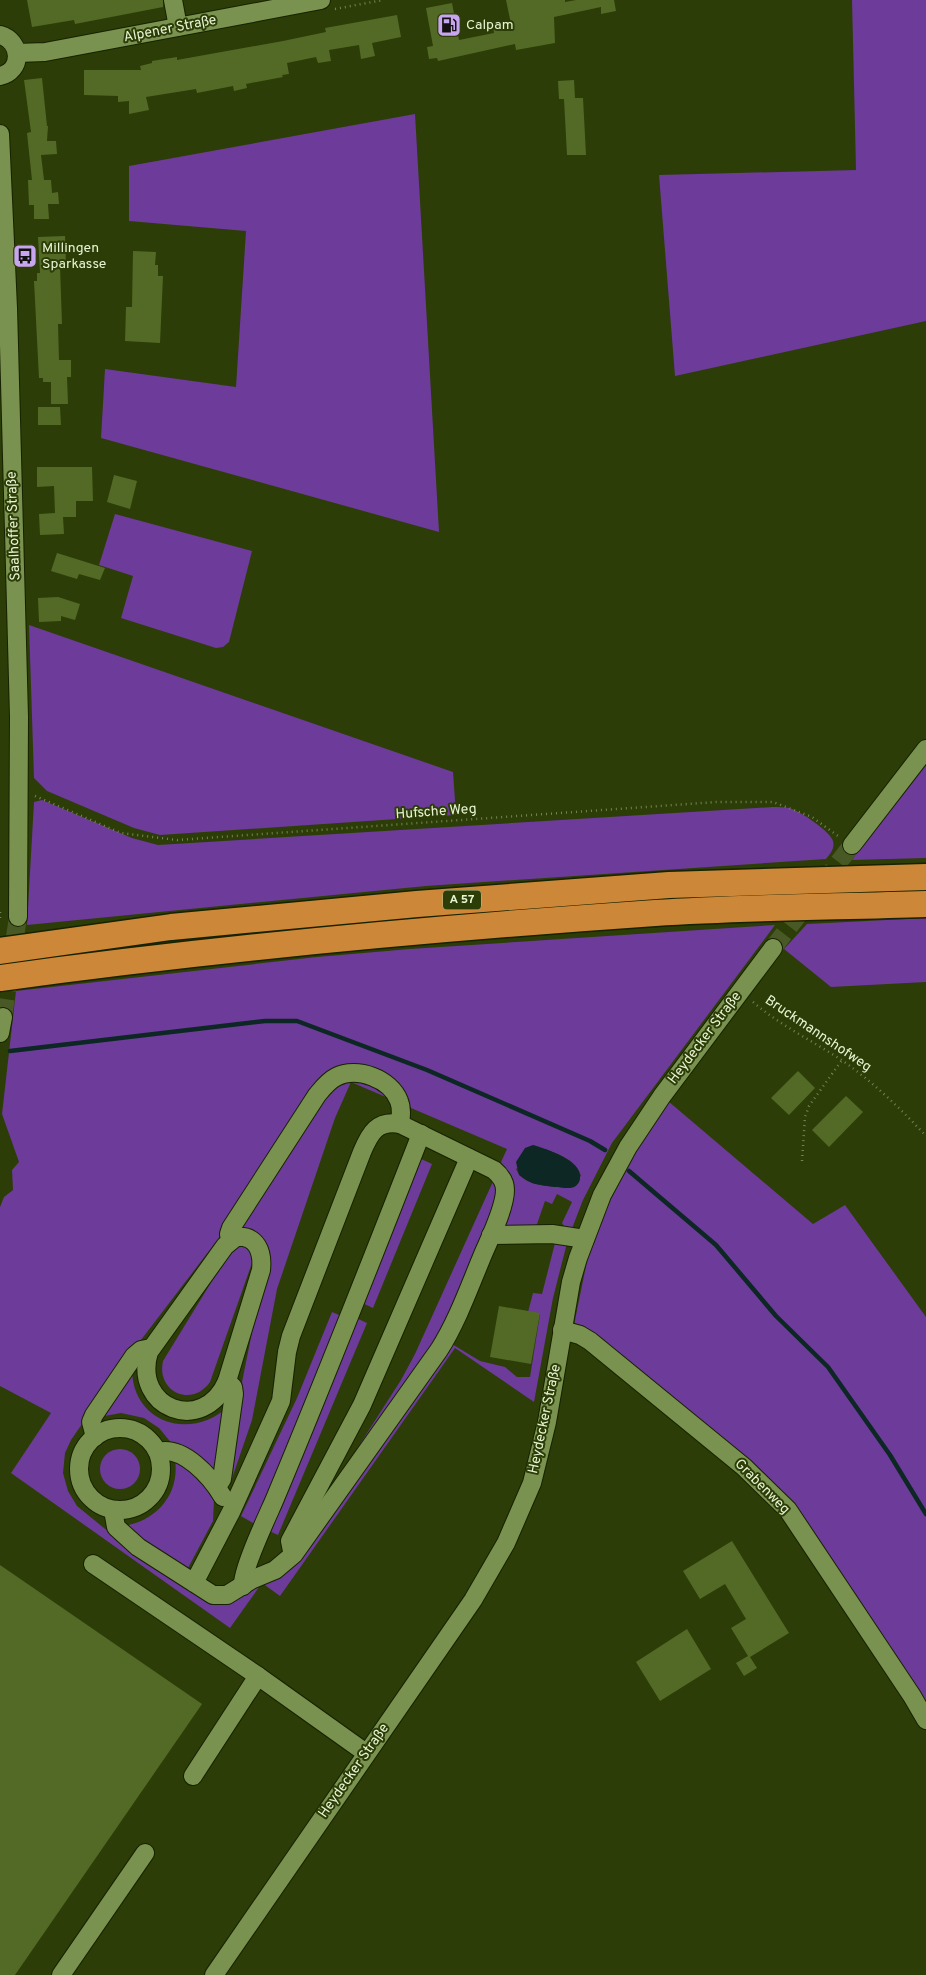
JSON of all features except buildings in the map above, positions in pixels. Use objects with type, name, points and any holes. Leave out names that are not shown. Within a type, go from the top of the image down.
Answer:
[{"type":"highway","name":"A 57","points":[[0,951],[170,927],[417,904],[669,885],[926,876]]},
{"type":"highway","name":"A 57","points":[[0,978],[173,955],[412,932],[657,913],[926,904]]},
{"type":"street","points":[[173,0],[178,27]]},
{"type":"street","name":"Alpener Straße","points":[[18,52],[45,52],[319,0]]},
{"type":"street","points":[[0,35],[12,42],[18,52],[15,66],[10,72],[0,76]]},
{"type":"street","name":"Saalhoffer Straße","points":[[0,144],[8,308],[20,717],[18,917]]},
{"type":"street","points":[[852,845],[926,750]]},
{"type":"street","name":"Heydecker Straße","points":[[214,1975],[472,1600],[506,1543],[534,1476],[547,1422],[571,1282],[602,1195],[628,1147],[662,1096],[773,948]]},
{"type":"street","points":[[230,1240],[231,1228],[317,1095],[337,1077],[353,1073],[370,1076],[385,1084],[396,1095],[400,1103],[400,1124]]},
{"type":"street","points":[[113,1510],[116,1527],[123,1535],[155,1559],[213,1595],[227,1596],[275,1570],[294,1554],[450,1332],[491,1235],[504,1198],[504,1185],[499,1174],[400,1124],[390,1122],[380,1125],[373,1131],[364,1146],[291,1336],[287,1352],[281,1401],[231,1512],[194,1583]]},
{"type":"street","points":[[243,1586],[244,1576],[250,1560],[355,1302],[420,1134]]},
{"type":"street","points":[[294,1554],[290,1548],[290,1541],[362,1405],[468,1158]]},
{"type":"street","points":[[491,1235],[552,1234],[585,1239]]},
{"type":"street","points":[[243,1237],[254,1242],[259,1248],[262,1260],[227,1381],[219,1397],[204,1408],[187,1411],[171,1408],[158,1398],[148,1384],[145,1368],[152,1348],[230,1240],[243,1237]]},
{"type":"street","name":"Grabenweg","points":[[562,1330],[580,1335],[590,1341],[744,1467],[788,1510],[926,1720]]},
{"type":"street","points":[[95,1437],[91,1422],[94,1415],[134,1356],[141,1350],[152,1348]]},
{"type":"street","points":[[217,1487],[222,1480],[234,1402],[232,1387],[227,1381]]},
{"type":"street","points":[[127,1428],[145,1437],[158,1452],[161,1472],[155,1491],[149,1499],[132,1509],[113,1510],[104,1508],[88,1497],[80,1479],[80,1459],[83,1449],[95,1437],[106,1430],[127,1428]]},
{"type":"street","points":[[158,1452],[165,1450],[177,1453],[205,1473],[217,1487],[231,1512]]},
{"type":"street","points":[[93,1564],[258,1676],[366,1753]]},
{"type":"street","points":[[193,1776],[258,1676]]},
{"type":"street","points":[[61,1975],[145,1853]]},
{"type":"path","name":"Hufsche Weg","points":[[20,789],[121,833],[178,840],[716,802],[773,802],[812,817],[852,845]]},
{"type":"path","name":"Bruckmannshofweg","points":[[740,991],[770,1016],[859,1072],[926,1136]]},
{"type":"path","points":[[802,1161],[805,1116],[809,1106],[842,1060]]},
{"type":"shaded area","points":[[852,0],[926,0],[926,321],[675,376],[659,175],[856,170]]},
{"type":"shaded area","points":[[415,114],[439,532],[101,438],[105,369],[236,387],[246,231],[129,221],[129,166]]},
{"type":"shaded area","points":[[115,514],[252,551],[229,642],[223,647],[216,648],[121,618],[133,576],[99,565]]},
{"type":"shaded area","points":[[29,625],[453,772],[456,815],[160,835],[134,828],[47,791],[34,778]]},
{"type":"shaded area","points":[[926,758],[926,858],[852,860],[873,828]]},
{"type":"shaded area","points":[[42,800],[132,838],[158,845],[775,807],[794,810],[807,817],[831,837],[833,846],[826,859],[426,886],[27,925],[34,802]]},
{"type":"shaded area","points":[[926,918],[926,982],[831,987],[784,949],[807,924]]},
{"type":"shaded area","points":[[775,925],[612,1143],[583,1200],[571,1231],[566,1229],[562,1223],[572,1202],[557,1194],[552,1204],[545,1201],[536,1227],[502,1230],[513,1184],[501,1162],[507,1149],[411,1108],[348,1069],[131,1353],[71,1440],[65,1453],[63,1473],[68,1491],[77,1506],[115,1537],[202,1596],[258,1583],[452,1344],[480,1361],[505,1367],[517,1377],[530,1377],[540,1314],[528,1312],[533,1293],[542,1294],[555,1243],[560,1240],[567,1243],[553,1298],[534,1402],[455,1348],[280,1596],[262,1583],[230,1628],[11,1473],[51,1413],[0,1386],[0,1207],[4,1197],[13,1190],[12,1170],[19,1162],[2,1114],[16,991],[317,957]],"holes":[[[545,1149],[566,1158],[575,1165],[581,1176],[567,1188],[546,1186],[525,1180],[516,1169]]]},
{"type":"shaded area","points":[[363,1078],[395,1101],[351,1082],[335,1118],[277,1289],[252,1420],[227,1493],[230,1453],[239,1397],[268,1253],[265,1242],[258,1234],[253,1231],[236,1229],[331,1086]]},
{"type":"shaded area","points":[[668,1101],[813,1224],[845,1205],[926,1317],[926,1720],[788,1510],[572,1335],[591,1241],[613,1186]]},
{"type":"shaded area","points":[[419,1158],[432,1164],[373,1308],[360,1302]]},
{"type":"shaded area","points":[[495,1177],[499,1198],[443,1334],[333,1486],[401,1380],[415,1354]]},
{"type":"shaded area","points":[[239,1245],[250,1251],[252,1263],[210,1382],[203,1390],[194,1394],[185,1395],[177,1393],[165,1381],[162,1372],[163,1361],[231,1250]]},
{"type":"shaded area","points":[[332,1312],[344,1317],[258,1526],[241,1516],[297,1398]]},
{"type":"shaded area","points":[[354,1317],[367,1323],[278,1535],[267,1530]]},
{"type":"shaded area","points":[[132,1370],[135,1388],[142,1403],[153,1414],[167,1421],[182,1424],[198,1423],[214,1417],[229,1406],[218,1481],[173,1445],[159,1428],[144,1418],[121,1413],[99,1417]]},
{"type":"shaded area","points":[[120,1449],[134,1455],[140,1469],[134,1483],[120,1489],[106,1483],[100,1469],[106,1455]]},
{"type":"shaded area","points":[[175,1459],[196,1471],[214,1499],[213,1521],[188,1568],[179,1567],[123,1526],[146,1518],[164,1504],[174,1484],[176,1472]]},
{"type":"water","points":[[533,1145],[562,1156],[575,1166],[580,1178],[578,1184],[571,1188],[560,1188],[532,1183],[519,1175],[516,1162],[525,1148]]},
{"type":"waterway","points":[[10,1051],[265,1021],[297,1021],[427,1070],[590,1141],[605,1150]]},
{"type":"waterway","points":[[629,1171],[716,1245],[776,1316],[828,1367],[890,1455],[926,1514]]},
{"type":"tunnel","points":[[773,948],[852,845]]},
{"type":"tunnel","points":[[3,1017],[18,917]]},
{"type":"place","name":"Calpam","points":[[449,25]]},
{"type":"place","name":"Millingen Sparkasse","points":[[25,256]]}]
